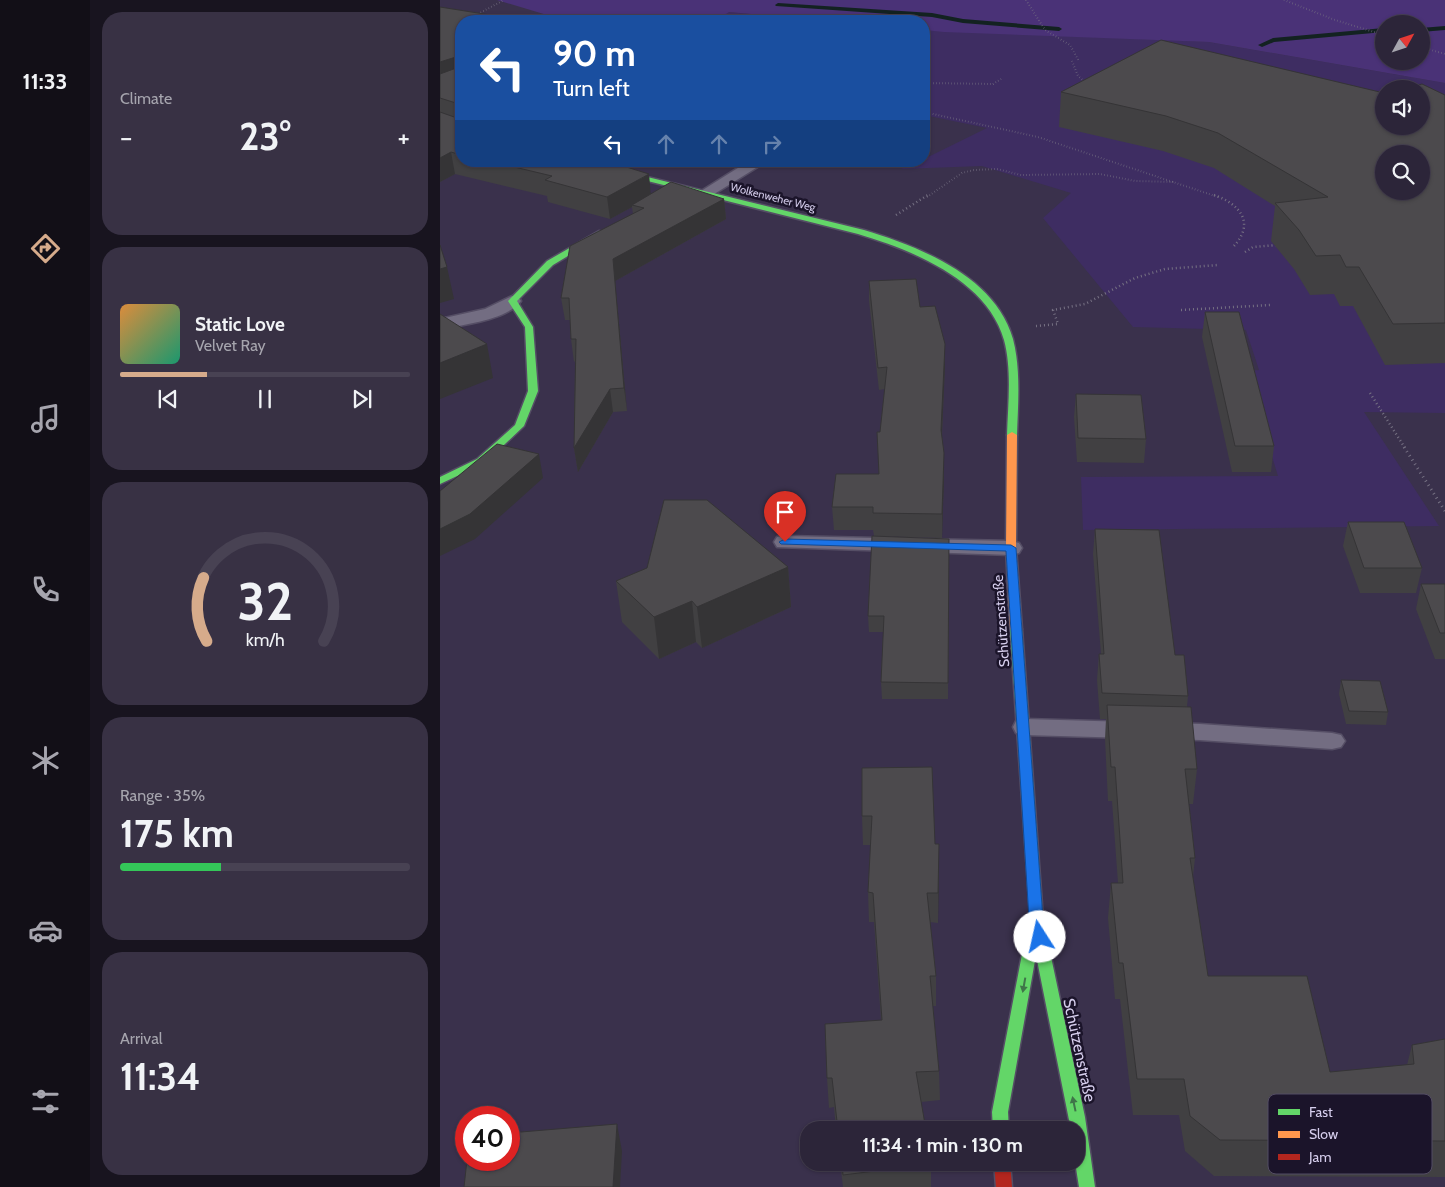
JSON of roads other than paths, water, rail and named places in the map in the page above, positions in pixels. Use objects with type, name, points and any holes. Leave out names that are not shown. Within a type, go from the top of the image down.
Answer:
[{"type":"street","name":"Wolkenweher Weg","points":[[596,167],[840,227],[900,244],[934,260],[960,278]]},
{"type":"street","points":[[665,197],[682,188]]},
{"type":"street","points":[[440,481],[481,461],[519,426],[534,390],[529,327],[512,301],[550,263],[616,225]]},
{"type":"street","name":"Schützenstraße","points":[[960,278],[986,300],[1005,330],[1010,345],[1013,393],[1011,548],[1036,919],[1077,1117],[1087,1187]]},
{"type":"street","name":"Schützenstraße","points":[[1000,1121],[1000,1112],[1036,919]]},
{"type":"street","points":[[1003,1171],[1004,1187]]},
{"type":"lane","points":[[706,194],[750,167]]},
{"type":"lane","points":[[440,324],[491,313],[512,301]]},
{"type":"lane","points":[[785,542],[1011,548]]},
{"type":"lane","points":[[1024,727],[1200,732],[1332,741]]},
{"type":"waterway","points":[[778,5],[932,15],[963,21],[1059,29]]},
{"type":"waterway","points":[[1430,29],[1445,28]]},
{"type":"waterway","points":[[1262,45],[1273,40],[1375,31]]}]
